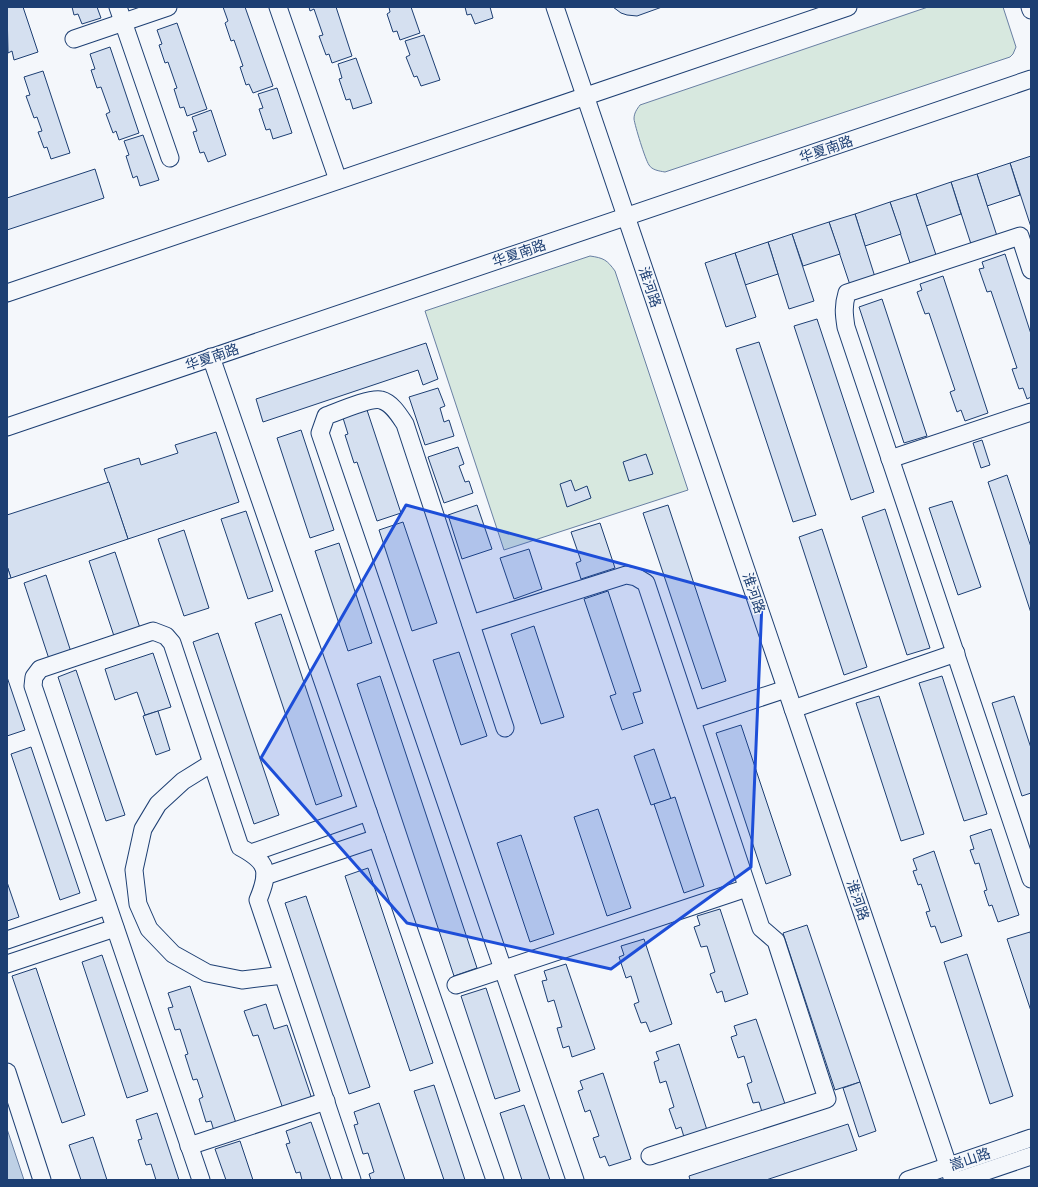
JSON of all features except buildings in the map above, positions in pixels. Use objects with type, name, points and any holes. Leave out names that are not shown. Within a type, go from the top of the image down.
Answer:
[{"type":"street","points":[[74,40],[120,15],[168,7]]},
{"type":"street","points":[[278,7],[338,180]]},
{"type":"street","name":"淮河路","points":[[555,7],[950,1173]]},
{"type":"street","points":[[7,293],[848,7]]},
{"type":"street","points":[[120,15],[170,158]]},
{"type":"street","name":"华夏南路","points":[[7,426],[1031,79]]},
{"type":"street","points":[[1031,270],[1020,236],[847,293],[843,310],[846,327],[1031,879]]},
{"type":"street","points":[[211,357],[495,1180]]},
{"type":"street","points":[[505,728],[405,424],[392,406],[381,400],[371,400],[326,416],[320,433],[575,1180]]},
{"type":"street","points":[[890,459],[1031,412]]},
{"type":"street","points":[[471,624],[626,575],[636,577],[646,583],[761,928],[776,941],[827,1099],[650,1156]]},
{"type":"street","points":[[201,1180],[33,686],[34,677],[40,669],[153,631],[166,636],[172,643],[240,846],[260,861],[265,870],[265,884],[258,900],[352,1180]]},
{"type":"street","points":[[793,709],[956,653]]},
{"type":"street","points":[[692,720],[786,689]]},
{"type":"street","points":[[212,763],[183,781],[158,804],[143,829],[134,870],[138,904],[149,929],[173,954],[207,973],[242,980],[283,975]]},
{"type":"street","points":[[251,853],[368,812]]},
{"type":"street","points":[[265,876],[377,838]]},
{"type":"street","points":[[456,985],[747,888]]},
{"type":"street","points":[[7,940],[107,906]]},
{"type":"street","points":[[7,964],[115,928]]},
{"type":"street","points":[[7,1072],[42,1180]]},
{"type":"street","points":[[189,1146],[326,1101]]},
{"type":"street","name":"嵩山路","points":[[908,1180],[950,1173],[1031,1138]]},
{"type":"street","name":"嵩山路","points":[[960,1180],[1031,1156]]},
{"type":"highlighted area","points":[[406,505],[762,602],[751,867],[611,969],[407,923],[261,758]]},
{"type":"shaded area","points":[[928,7],[1003,7],[1016,47],[1013,54],[1010,57],[665,172],[658,171],[650,167],[640,142],[634,119],[635,113],[640,105]]},
{"type":"shaded area","points":[[590,256],[605,260],[615,271],[688,490],[504,550],[425,311]]},
{"type":"water","points":[[7,1129],[24,1180],[7,1180]]}]
